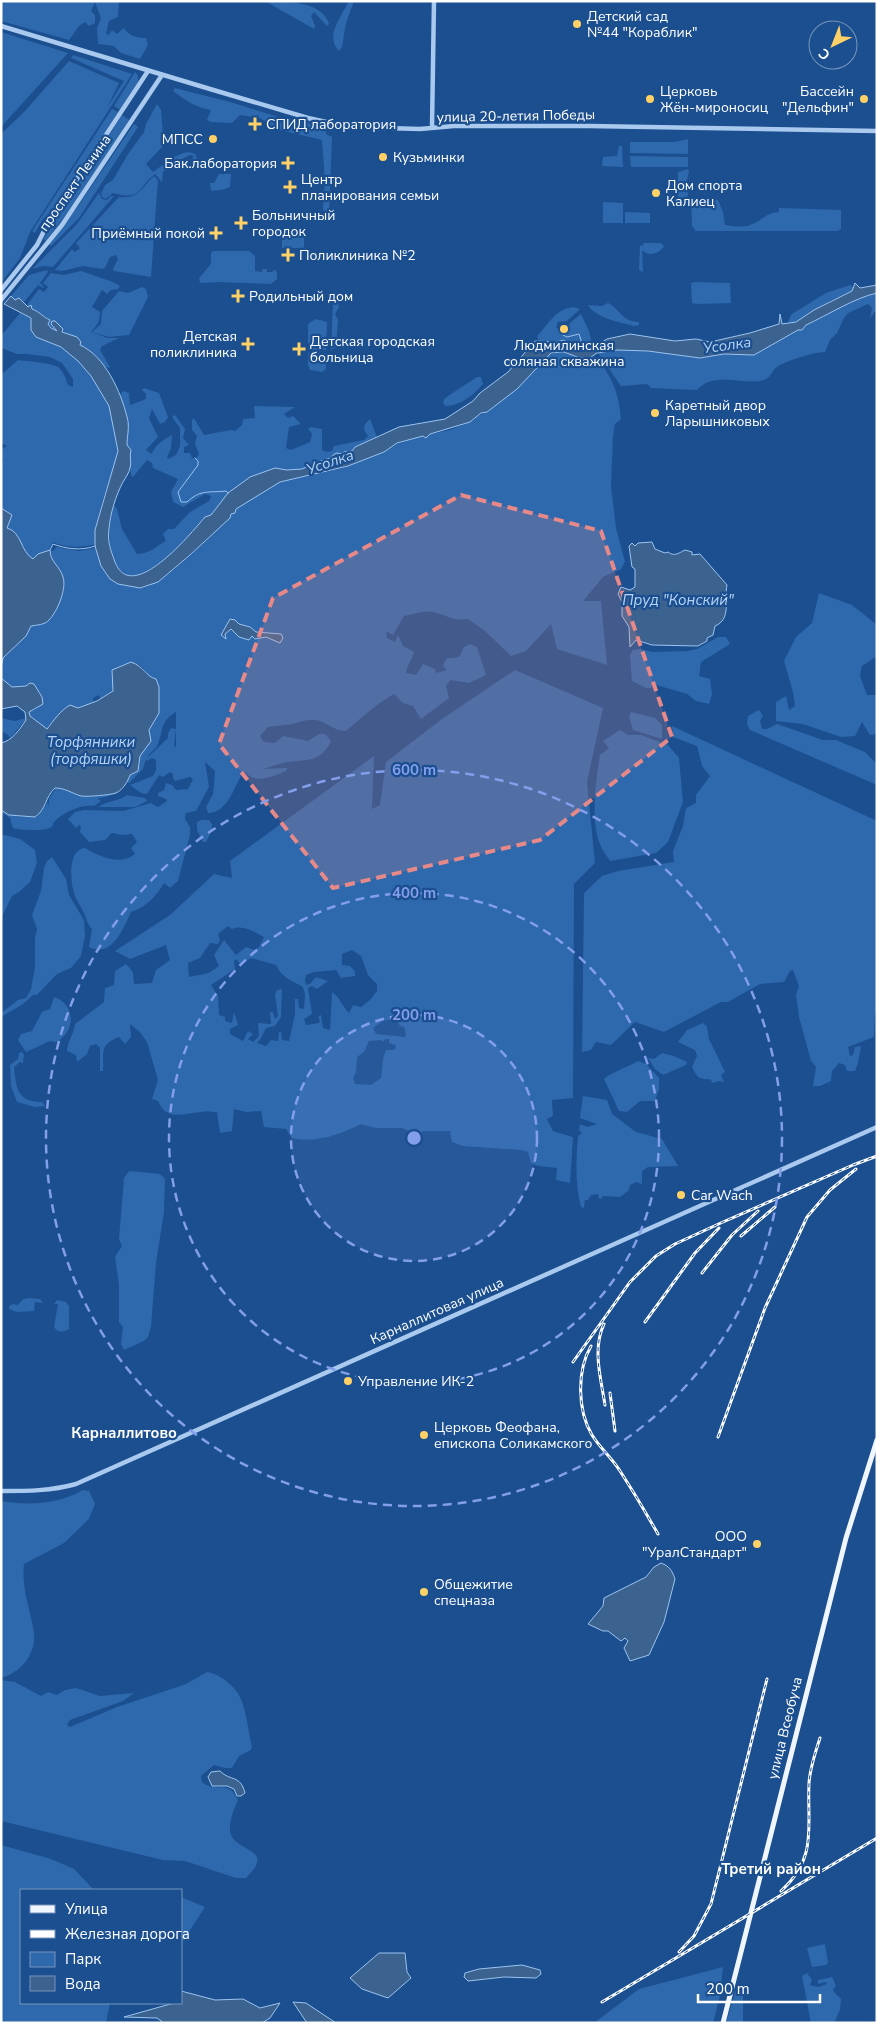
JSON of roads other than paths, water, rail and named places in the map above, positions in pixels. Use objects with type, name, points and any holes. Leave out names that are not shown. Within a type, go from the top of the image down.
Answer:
[{"type":"main road","name":"улица Всеобуча","points":[[723,2023],[848,1530],[877,1440]]},
{"type":"street","points":[[432,128],[434,1]]},
{"type":"street","name":"улица 20-летия Победы","points":[[1,26],[308,118],[349,127],[588,126],[877,131]]},
{"type":"street","name":"проспект Ленина","points":[[1,290],[36,245],[48,223],[148,71]]},
{"type":"street","name":"проспект Ленина","points":[[1,300],[62,225],[162,75]]},
{"type":"street","name":"Карналлитовая улица","points":[[1,1491],[42,1491],[76,1484],[877,1128]]},
{"type":"water","name":"Усолка","points":[[855,283],[860,288],[877,285],[877,293],[841,307],[754,355],[724,354],[700,358],[648,351],[617,350],[597,353],[588,359],[564,352],[551,353],[517,389],[487,412],[481,413],[470,422],[430,434],[426,438],[423,436],[397,443],[384,452],[348,466],[280,482],[236,509],[230,518],[158,582],[140,588],[118,584],[110,579],[101,566],[95,546],[95,530],[118,451],[109,406],[91,376],[78,361],[61,347],[36,337],[31,330],[31,318],[4,304],[11,296],[15,300],[19,298],[28,307],[31,305],[32,309],[50,320],[48,324],[51,328],[57,331],[51,324],[52,321],[55,321],[63,329],[62,332],[77,337],[81,342],[80,345],[97,357],[116,386],[128,420],[127,445],[131,450],[131,464],[114,505],[109,538],[115,562],[123,573],[134,576],[148,571],[162,562],[188,537],[205,517],[211,515],[228,493],[250,477],[275,468],[287,470],[302,469],[330,458],[336,453],[342,454],[352,451],[355,447],[399,427],[445,419],[473,401],[480,393],[508,372],[535,341],[556,342],[564,340],[569,344],[592,348],[607,339],[630,334],[675,341],[696,339],[710,342],[779,324],[780,314],[782,324],[796,322],[814,310],[852,291]]},
{"type":"water","points":[[1,508],[12,515],[7,528],[16,533],[29,556],[33,559],[38,554],[50,550],[52,558],[62,573],[64,588],[58,606],[52,616],[45,623],[31,626],[26,636],[3,658],[1,669]]},
{"type":"water","name":"Пруд \"Конский\"","points":[[652,542],[655,549],[665,553],[674,554],[685,550],[692,552],[692,555],[700,554],[727,585],[724,619],[715,626],[713,635],[698,646],[652,645],[636,640],[630,647],[629,627],[622,616],[622,602],[618,594],[621,587],[630,590],[635,587],[635,569],[632,567],[629,546],[632,543],[635,546],[638,543]]},
{"type":"water","points":[[230,619],[250,627],[256,632],[281,634],[283,638],[280,643],[266,637],[255,639],[252,636],[249,640],[239,637],[231,629],[225,634],[226,639],[221,635]]},
{"type":"water","name":"Торфянники (торфяшки)","points":[[131,662],[156,679],[159,687],[159,713],[149,730],[151,741],[140,756],[138,771],[130,775],[127,783],[119,792],[113,794],[81,796],[55,788],[39,814],[35,817],[9,815],[1,810],[1,743],[12,737],[26,720],[25,712],[17,706],[1,709],[1,678],[12,687],[26,686],[30,683],[34,684],[42,697],[43,704],[29,712],[30,716],[47,729],[60,713],[70,705],[78,708],[97,701],[113,691],[112,670]]},
{"type":"water","points":[[661,1563],[670,1569],[675,1579],[664,1622],[649,1655],[630,1661],[624,1648],[628,1641],[625,1638],[621,1641],[608,1631],[603,1631],[588,1624],[603,1606],[604,1598],[646,1577],[654,1567]]},
{"type":"water","points":[[220,1771],[241,1783],[245,1793],[237,1796],[234,1789],[227,1786],[212,1786],[208,1777],[211,1772]]},
{"type":"water","points":[[379,1953],[405,1953],[407,1972],[411,1978],[388,1998],[362,1989],[350,1978]]},
{"type":"water","points":[[522,1965],[540,1970],[541,1974],[536,1978],[504,1977],[468,1981],[464,1977],[465,1973],[479,1969]]},
{"type":"water","points":[[182,1991],[215,2000],[243,1999],[260,2008],[280,2003],[270,2018],[262,2023],[164,2023],[157,2018],[124,2017],[170,2004],[182,2004]]},
{"type":"water","points":[[293,2002],[306,2003],[336,2023],[307,2023]]},
{"type":"waterway","points":[[564,329],[563,335],[567,337],[579,334],[580,346]]},
{"type":"waterway","points":[[195,458],[198,461],[198,465],[178,492],[181,502],[187,502],[205,492],[226,491],[228,493]]},
{"type":"waterway","points":[[50,550],[53,544],[74,549],[95,546]]},
{"type":"railway","points":[[573,1362],[630,1282],[656,1256],[675,1244],[723,1222],[877,1156]]},
{"type":"railway","points":[[718,1437],[765,1308],[807,1217],[830,1190],[856,1169]]},
{"type":"railway","points":[[741,1236],[775,1207]]},
{"type":"railway","points":[[702,1273],[732,1235],[758,1211]]},
{"type":"railway","points":[[645,1322],[695,1253],[719,1228]]},
{"type":"railway","points":[[604,1324],[600,1334],[598,1354],[605,1405]]},
{"type":"railway","points":[[591,1346],[586,1356],[581,1378],[581,1402],[587,1425],[595,1440],[620,1471],[658,1534]]},
{"type":"railway","points":[[610,1393],[615,1431]]},
{"type":"railway","points":[[679,1952],[694,1936],[711,1904],[767,1679]]},
{"type":"railway","points":[[781,1891],[793,1879],[806,1854],[809,1828],[810,1777],[820,1738]]},
{"type":"railway","points":[[602,2002],[877,1838]]},
{"type":"place","name":"Детский сад №44 \"Кораблик\"","points":[[577,24]]},
{"type":"place","name":"Церковь Жён-мироносиц","points":[[650,99]]},
{"type":"place","name":"Бассейн \"Дельфин\"","points":[[864,99]]},
{"type":"place","name":"СПИД лаборатория","points":[[255,124]]},
{"type":"place","name":"МПСС","points":[[213,139]]},
{"type":"place","name":"Кузьминки","points":[[383,157]]},
{"type":"place","name":"Бак.лаборатория","points":[[288,163]]},
{"type":"place","name":"Центр планирования семьи","points":[[290,187]]},
{"type":"place","name":"Дом спорта Калиец","points":[[656,193]]},
{"type":"place","name":"Больничный городок","points":[[241,223]]},
{"type":"place","name":"Приёмный покой","points":[[216,233]]},
{"type":"place","name":"Поликлиника №2","points":[[288,255]]},
{"type":"place","name":"Родильный дом","points":[[238,296]]},
{"type":"place","name":"Людмилинская соляная скважина","points":[[564,329]]},
{"type":"place","name":"Детская поликлиника","points":[[248,344]]},
{"type":"place","name":"Детская городская больница","points":[[299,349]]},
{"type":"place","name":"Каретный двор Ларышниковых","points":[[655,413]]},
{"type":"place","name":"Car Wach","points":[[681,1195]]},
{"type":"place","name":"Управление ИК-2","points":[[348,1381]]},
{"type":"place","name":"Церковь Феофана, епископа Соликамского","points":[[424,1435]]},
{"type":"place","name":"ООО \"УралСтандарт\"","points":[[757,1544]]},
{"type":"place","name":"Общежитие спецназа","points":[[424,1592]]},
{"type":"district","name":"Карналлитово","points":[[124,1433]]},
{"type":"district","name":"Третий район","points":[[771,1869]]}]
